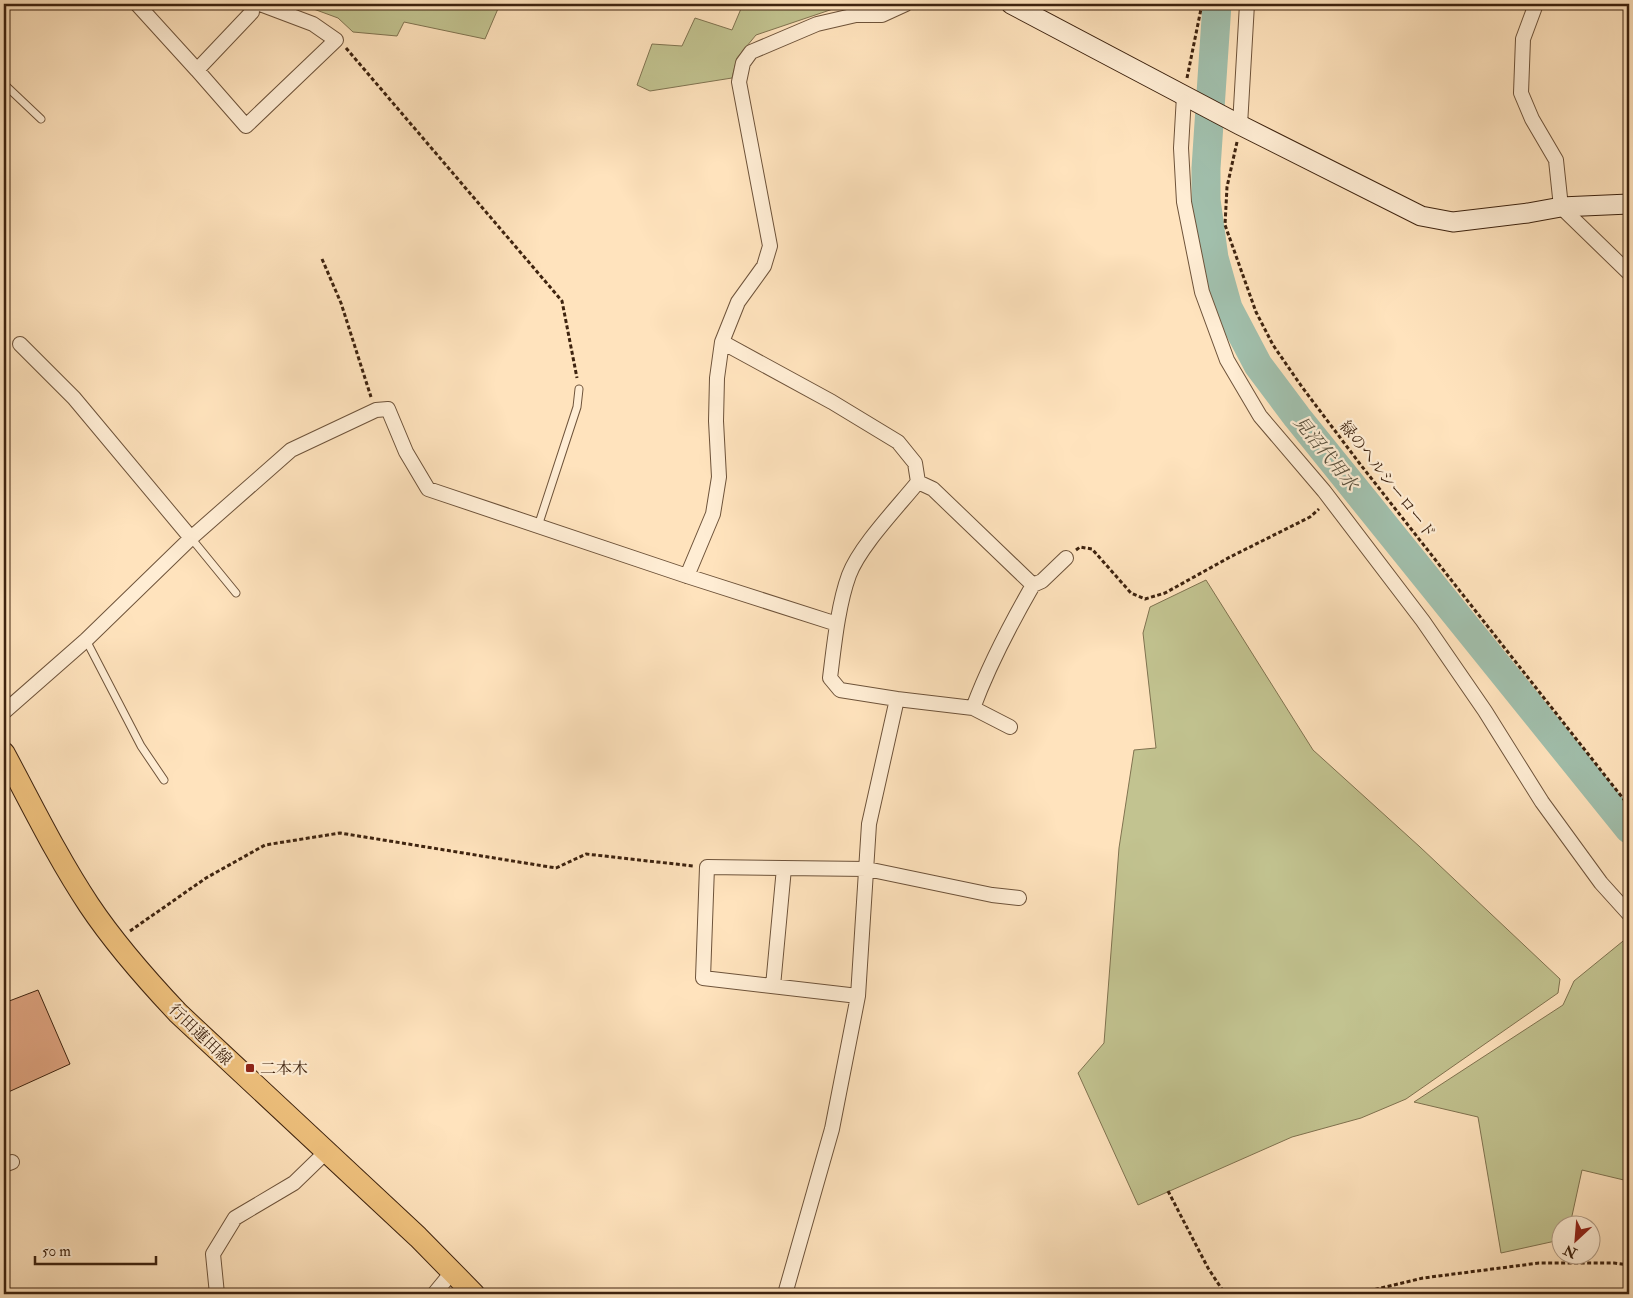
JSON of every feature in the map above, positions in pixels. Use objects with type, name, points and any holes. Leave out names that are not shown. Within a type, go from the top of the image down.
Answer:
[{"type":"main road","name":"行田蓮田線","points":[[4,752],[68,871],[89,905],[147,980],[178,1013],[418,1237],[474,1294]]},
{"type":"street","points":[[137,4],[246,126],[336,40],[313,24],[254,6],[197,70]]},
{"type":"street","points":[[687,576],[713,514],[719,477],[716,421],[717,378],[722,342],[738,302],[764,266],[770,246],[739,82],[743,63],[751,52],[817,24],[856,15],[882,15],[906,4]]},
{"type":"street","points":[[1011,4],[1187,97],[1421,216],[1453,222],[1561,207],[1629,204]]},
{"type":"street","points":[[1236,122],[1247,4]]},
{"type":"street","points":[[1536,4],[1523,39],[1520,93],[1532,120],[1556,160],[1561,207],[1629,273]]},
{"type":"street","points":[[1187,97],[1181,148],[1184,202],[1205,300],[1227,360],[1260,416],[1329,499],[1423,622],[1485,711],[1548,810],[1601,884],[1629,914]]},
{"type":"street","points":[[722,342],[832,402],[898,442],[915,463],[918,482],[860,553],[849,575],[837,624],[830,678],[840,690],[973,708],[1010,727]]},
{"type":"street","points":[[20,344],[74,398],[191,538]]},
{"type":"street","points":[[4,712],[86,640],[191,538],[291,450],[376,410],[388,409],[406,452],[428,489],[837,624]]},
{"type":"street","points":[[918,482],[933,489],[1032,585]]},
{"type":"street","points":[[973,708],[984,678],[1003,638],[1032,585],[1042,580],[1066,558]]},
{"type":"street","points":[[785,1294],[832,1129],[858,996],[869,824],[897,699]]},
{"type":"street","points":[[858,996],[703,978],[707,867],[867,869],[992,895],[1019,898]]},
{"type":"street","points":[[773,986],[784,868]]},
{"type":"street","points":[[217,1294],[213,1254],[236,1218],[294,1183],[326,1152]]},
{"type":"street","points":[[434,1294],[453,1271]]},
{"type":"lane","points":[[4,84],[41,118]]},
{"type":"lane","points":[[538,526],[577,406],[579,389]]},
{"type":"lane","points":[[191,538],[236,593]]},
{"type":"lane","points":[[86,640],[141,746],[164,780]]},
{"type":"path","points":[[1187,97],[1202,4]]},
{"type":"path","points":[[336,40],[349,50],[562,301],[579,389]]},
{"type":"path","name":"緑のヘルシーロード","points":[[1236,122],[1227,186],[1225,224],[1256,312],[1273,345],[1360,464],[1629,806]]},
{"type":"path","points":[[322,258],[340,303],[376,410]]},
{"type":"path","points":[[1066,558],[1080,547],[1092,549],[1131,594],[1145,599],[1165,593],[1230,557],[1310,517],[1329,499]]},
{"type":"path","points":[[116,942],[206,878],[266,845],[340,833],[556,868],[586,854],[707,867]]},
{"type":"path","points":[[1168,1191],[1208,1268],[1225,1294]]},
{"type":"path","points":[[1356,1294],[1423,1278],[1539,1263],[1614,1263],[1629,1265]]},
{"type":"green space","points":[[300,4],[500,4],[485,39],[404,22],[397,36],[353,32],[338,18]]},
{"type":"green space","points":[[743,4],[818,4],[833,9],[756,35],[737,58],[732,78],[650,91],[637,85],[652,44],[682,46],[695,18],[732,30]]},
{"type":"green space","points":[[1206,580],[1313,750],[1420,847],[1560,979],[1558,993],[1406,1099],[1361,1118],[1292,1137],[1138,1205],[1078,1073],[1104,1043],[1119,848],[1134,750],[1156,748],[1143,633],[1150,607]]},
{"type":"green space","points":[[1628,937],[1629,1179],[1628,1181],[1582,1170],[1572,1216],[1550,1216],[1550,1242],[1501,1253],[1478,1117],[1414,1102],[1563,1005],[1574,981]]},
{"type":"building","points":[[38,990],[70,1064],[4,1094],[4,1003]]},
{"type":"waterway","name":"見沼代用水","points":[[1217,4],[1206,168],[1206,200],[1214,258],[1228,308],[1258,365],[1297,417],[1629,829]]},
{"type":"place","name":"二本木","points":[[250,1068]]}]
